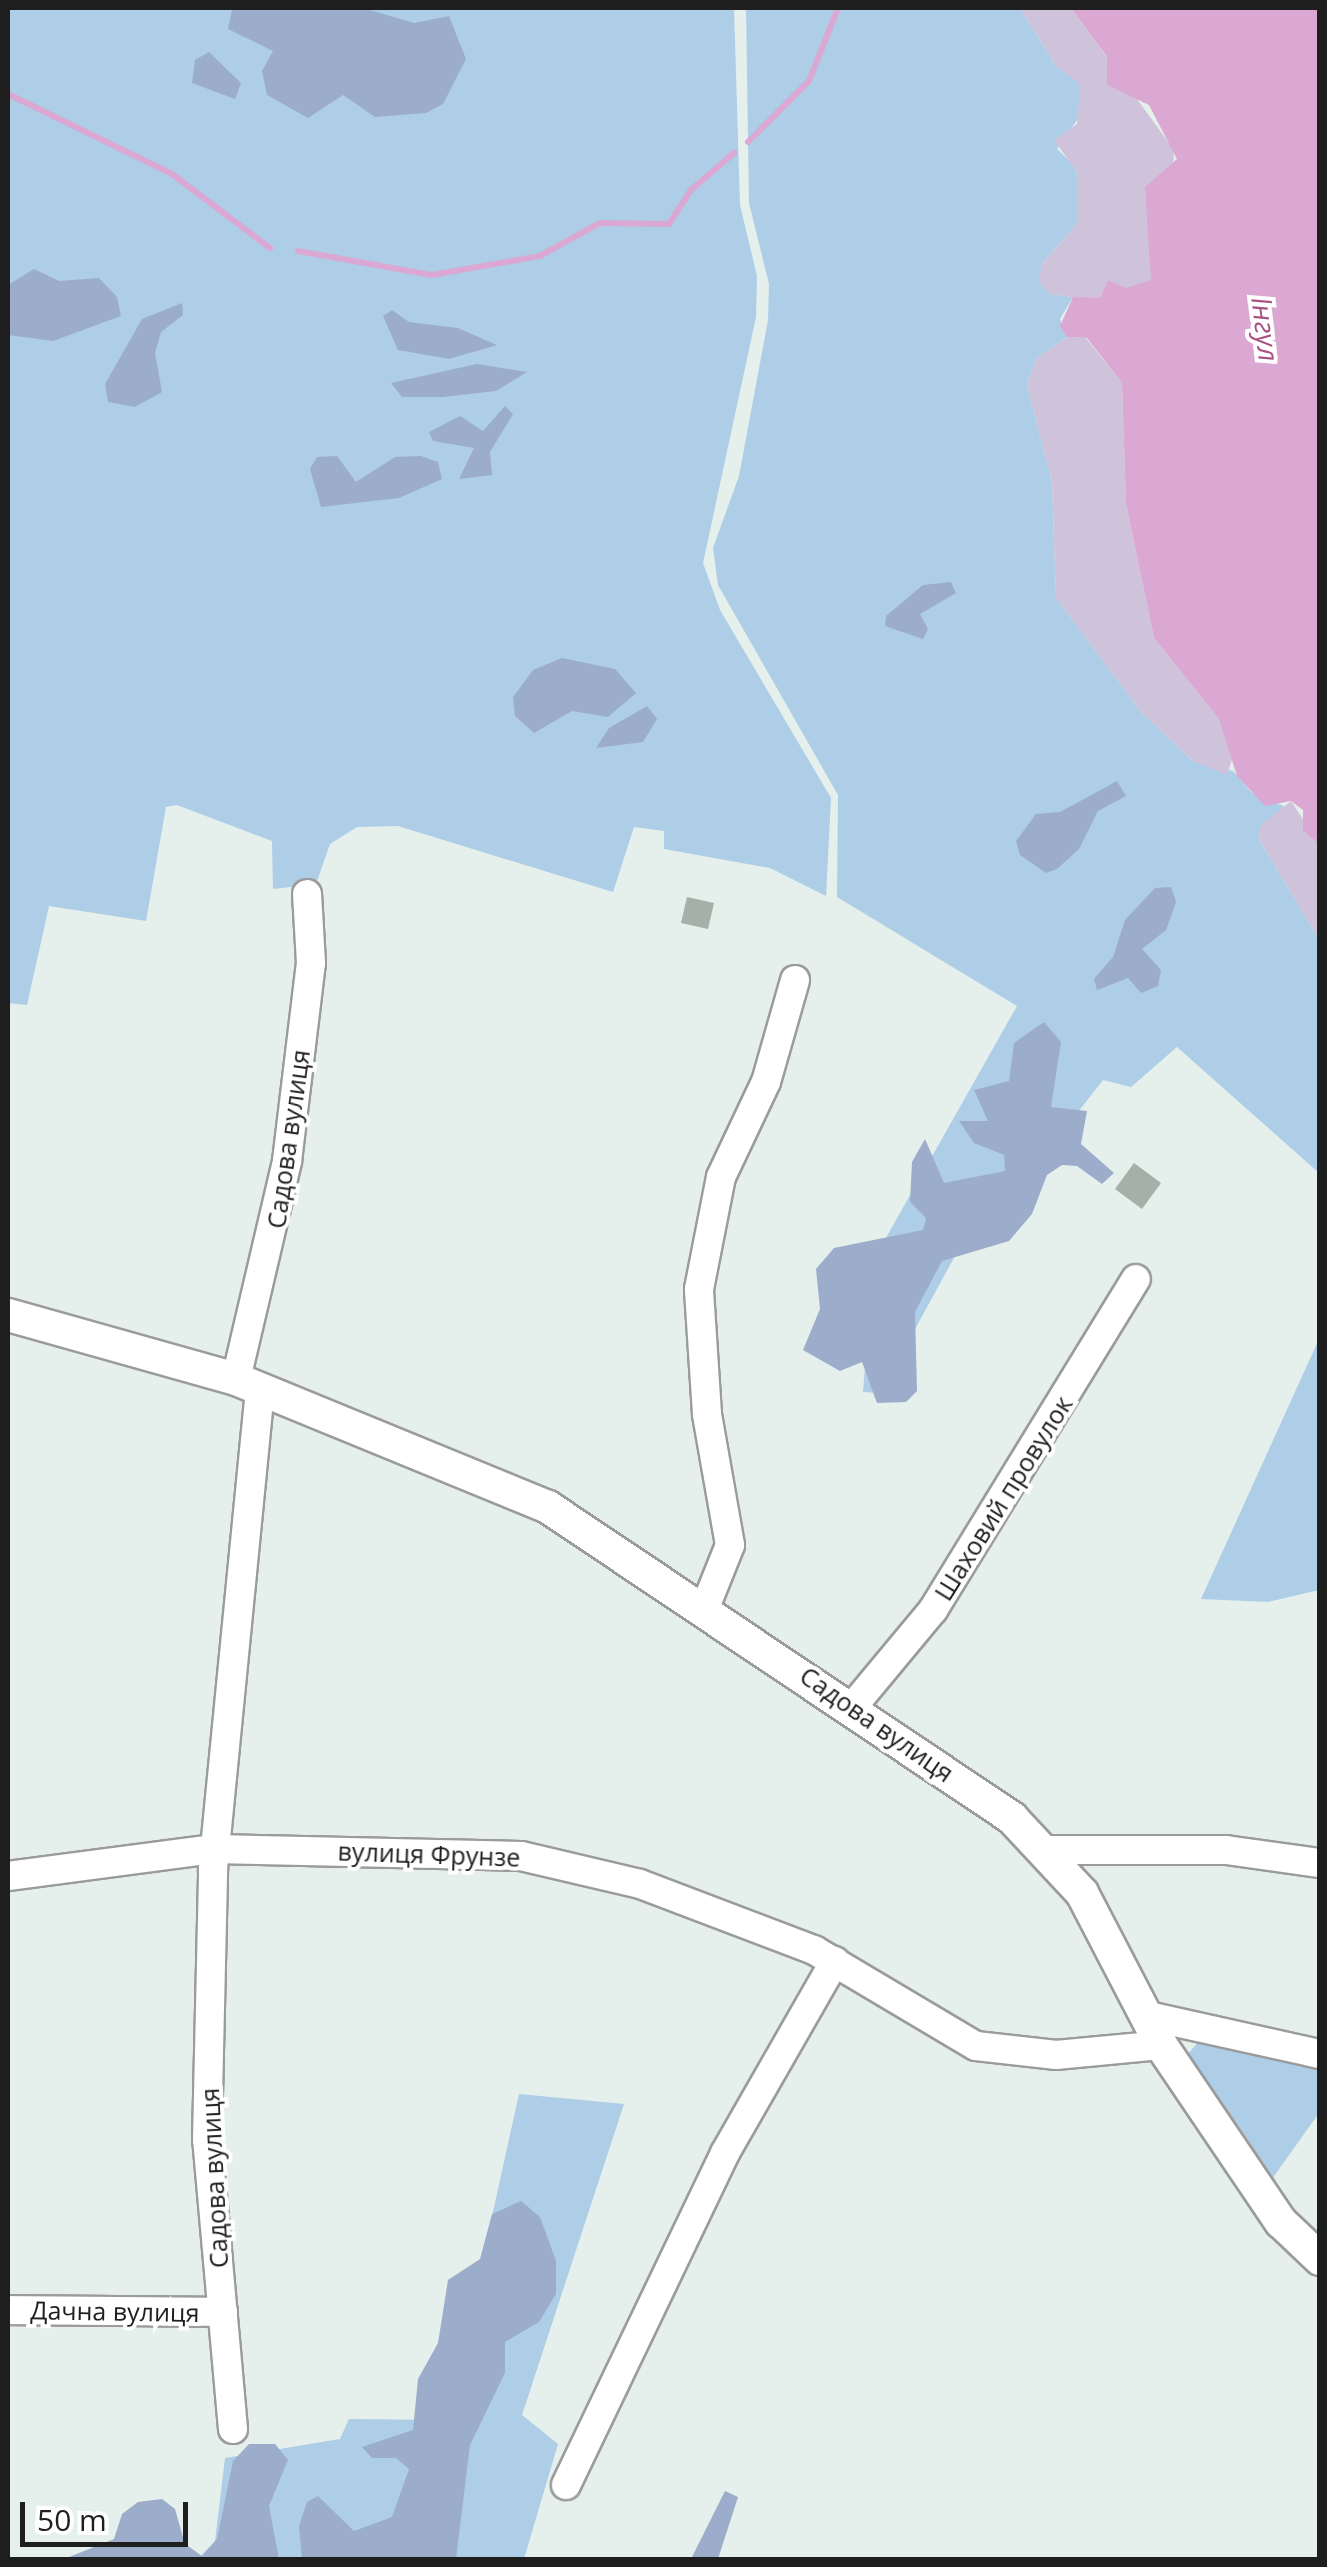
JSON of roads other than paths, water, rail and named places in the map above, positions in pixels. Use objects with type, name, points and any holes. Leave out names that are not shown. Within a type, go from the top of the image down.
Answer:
[{"type":"street","name":"Садова вулиця","points":[[233,2429],[207,2140],[214,1849],[248,1384],[287,1162],[311,964],[307,894]]},
{"type":"street","points":[[704,1610],[730,1546],[707,1414],[703,1261],[721,1177],[766,1082],[795,980]]},
{"type":"street","name":"Шаховий провулок","points":[[854,1705],[943,1595],[1136,1279]]},
{"type":"street","name":"Садова вулиця","points":[[8,1315],[248,1384],[548,1506],[854,1705],[1047,1850],[1106,1931],[1154,2031],[1281,2222],[1320,2259]]},
{"type":"street","name":"вулиця Фрунзе","points":[[8,1876],[214,1849],[476,1851],[564,1864],[640,1884],[835,1962],[976,2046],[1056,2055],[1154,2031],[1320,2054]]},
{"type":"street","points":[[1047,1850],[1226,1850],[1320,1863]]},
{"type":"street","points":[[566,2486],[726,2153],[835,1962]]},
{"type":"street","name":"Дачна вулиця","points":[[8,2310],[223,2312]]},
{"type":"water","name":"Інгул","points":[[1071,8],[1319,8],[1319,844],[1303,830],[1303,810],[1291,801],[1265,806],[1237,776],[1219,719],[1154,638],[1126,504],[1122,383],[1087,338],[1067,337],[1060,326],[1073,297],[1100,298],[1108,280],[1126,288],[1151,280],[1145,187],[1177,159],[1149,105],[1107,85],[1107,57]]},
{"type":"waterway","points":[[748,142],[809,81],[838,8]]},
{"type":"waterway","points":[[8,94],[172,174],[270,248]]},
{"type":"waterway","points":[[298,251],[432,275],[540,256],[600,223],[669,224],[691,190],[734,153]]}]
